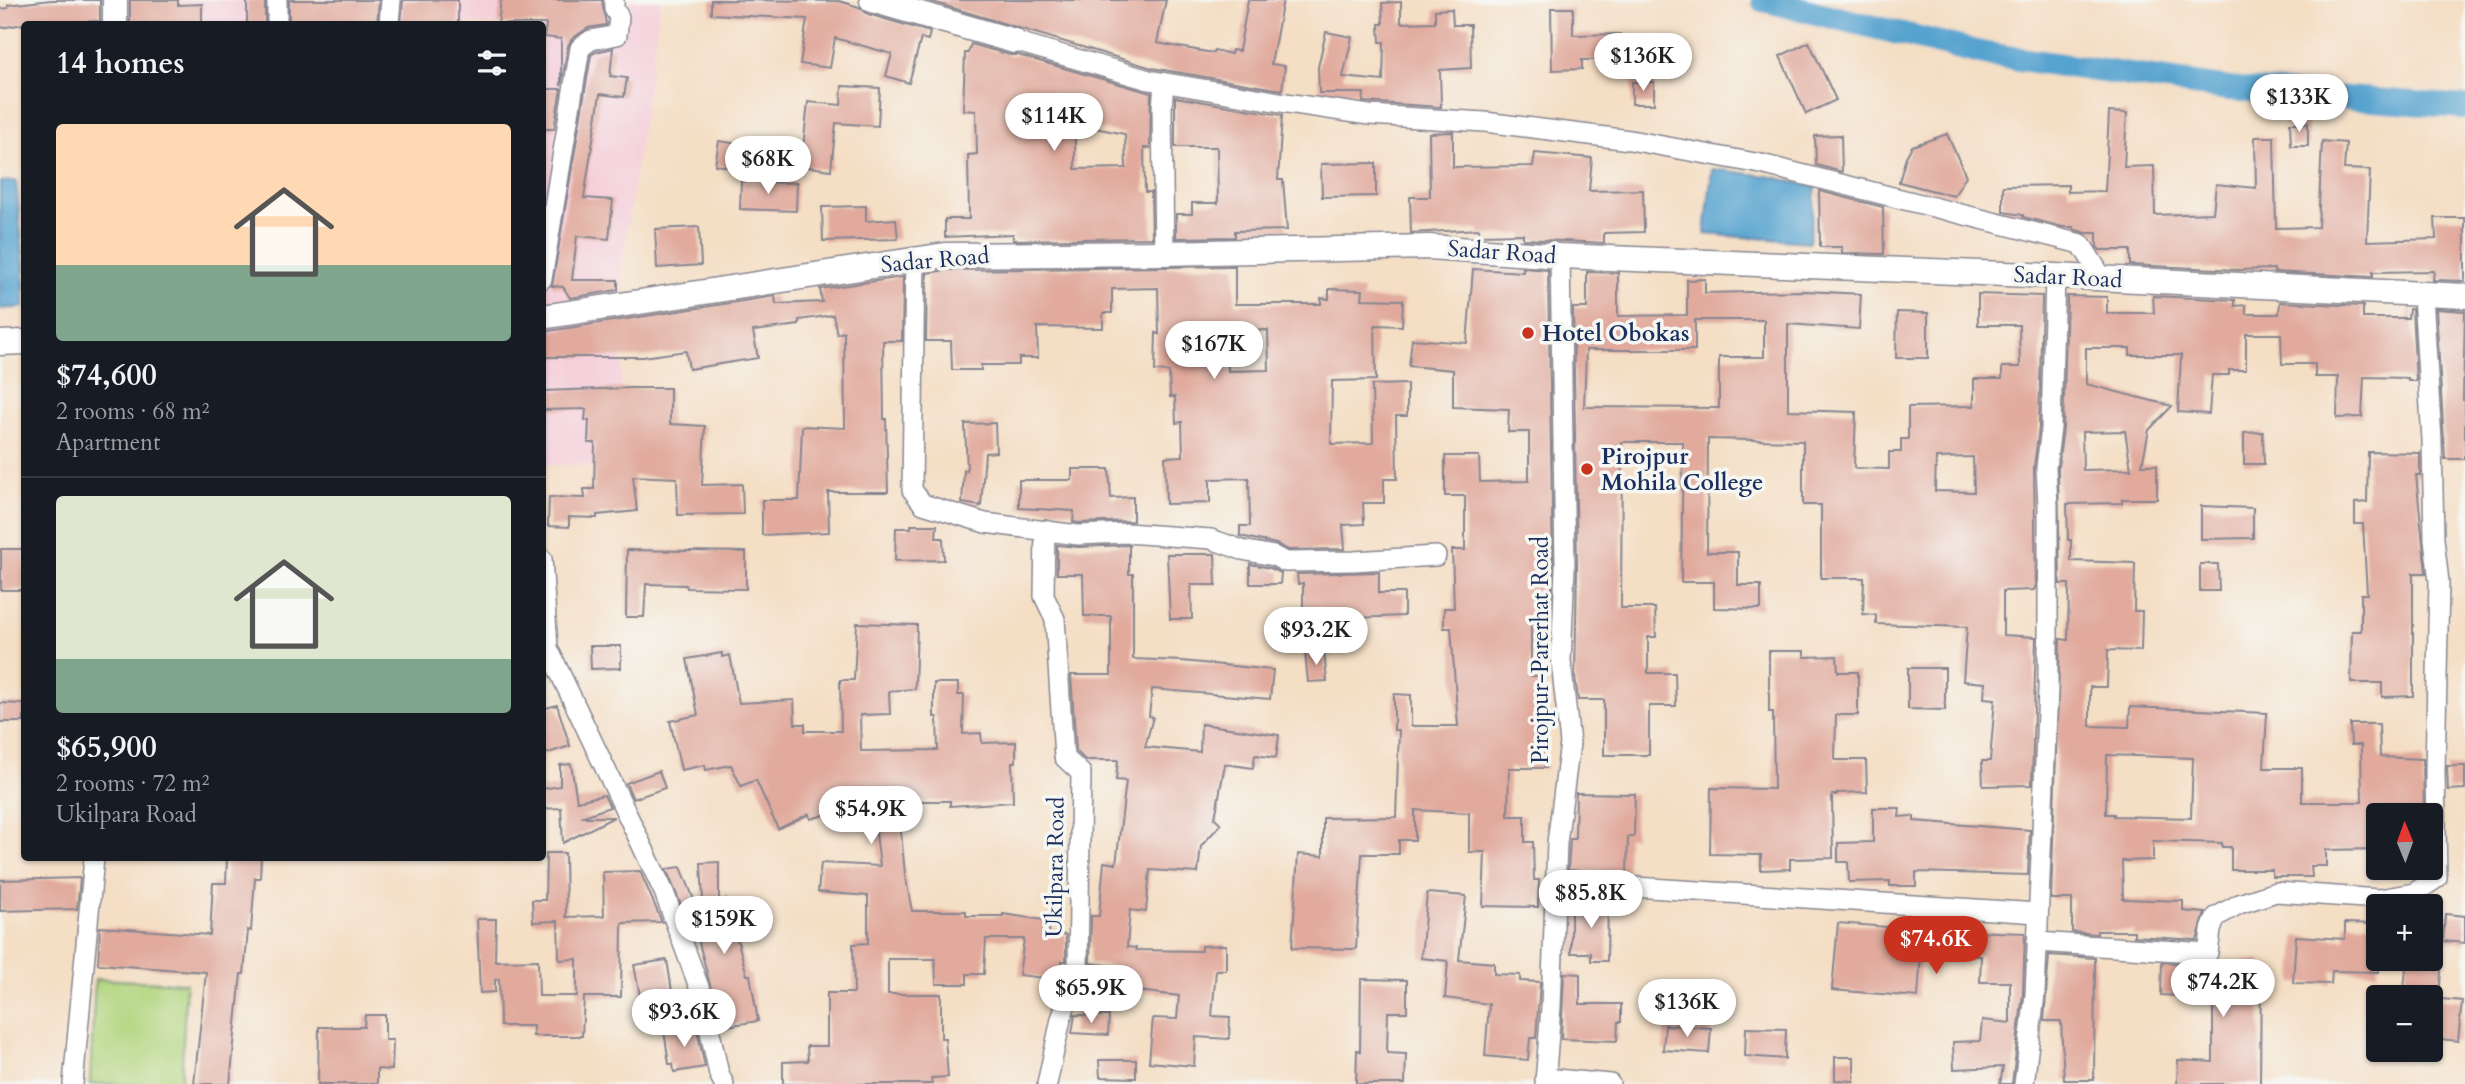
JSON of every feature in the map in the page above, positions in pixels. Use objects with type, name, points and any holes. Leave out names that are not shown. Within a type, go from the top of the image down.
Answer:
[{"type":"street","points":[[115,0],[115,21]]},
{"type":"street","points":[[277,0],[277,21]]},
{"type":"street","points":[[389,21],[391,0]]},
{"type":"street","points":[[546,255],[580,48],[591,40],[617,35],[619,17],[614,9],[614,0]]},
{"type":"street","points":[[873,0],[1164,83],[1368,115],[1485,122],[1630,140],[1761,164],[2081,244],[2103,279]]},
{"type":"street","points":[[1164,83],[1164,253]]},
{"type":"street","name":"Sadar Road","points":[[546,316],[945,255],[1429,247],[1560,257],[2055,276],[2465,296]]},
{"type":"street","name":"Pirojpur-Parerhat Road","points":[[1545,1081],[1557,843],[1570,743],[1561,661],[1565,568],[1560,257]]},
{"type":"street","points":[[915,258],[912,490],[923,504],[985,523],[1021,529],[1078,535],[1126,533],[1210,539],[1242,550],[1274,556],[1285,562],[1436,556]]},
{"type":"street","points":[[2024,1084],[2035,995],[2048,689],[2046,467],[2051,428],[2055,276]]},
{"type":"street","points":[[2037,942],[2207,953],[2216,917],[2239,904],[2276,892],[2379,900],[2414,893],[2437,878],[2435,772],[2439,582],[2434,539],[2432,440],[2423,296]]},
{"type":"street","points":[[0,343],[21,342]]},
{"type":"street","name":"Ukilpara Road","points":[[1045,530],[1044,596],[1055,619],[1064,757],[1081,773],[1078,968],[1061,1019],[1047,1084]]},
{"type":"street","points":[[546,618],[548,648],[664,892],[702,995],[723,1084]]},
{"type":"street","points":[[73,1084],[94,861]]},
{"type":"street","points":[[1557,882],[2038,913]]},
{"type":"street","points":[[1545,1081],[1610,1084]]},
{"type":"shaded area","points":[[122,0],[661,0],[622,262],[621,466],[546,465],[546,21],[123,21]]},
{"type":"green space","points":[[95,979],[186,983],[181,1084],[90,1084]]},
{"type":"water","points":[[1712,169],[1768,176],[1816,187],[1809,242],[1705,234]]},
{"type":"water","points":[[16,181],[21,237],[21,307],[0,309],[0,182]]},
{"type":"building","points":[[51,0],[100,0],[100,21],[21,21],[21,24],[0,28],[0,9],[8,8],[8,5]]},
{"type":"building","points":[[130,0],[178,0],[178,5],[202,4],[202,21],[130,21]]},
{"type":"building","points":[[247,0],[265,0],[265,21],[247,21]]},
{"type":"building","points":[[289,0],[379,0],[377,21],[289,21]]},
{"type":"building","points":[[403,0],[458,0],[458,21],[401,21]]},
{"type":"building","points":[[501,0],[602,0],[606,25],[588,28],[572,39],[568,46],[561,86],[561,39],[546,37],[546,21],[498,21]]},
{"type":"building","points":[[711,0],[839,1],[859,7],[868,14],[930,32],[928,40],[921,38],[909,83],[886,76],[892,54],[835,38],[830,68],[800,64],[807,19],[711,14]]},
{"type":"building","points":[[926,0],[1166,0],[1157,43],[1231,54],[1232,50],[1239,51],[1248,0],[1283,0],[1271,64],[1285,66],[1282,90],[1152,68]]},
{"type":"building","points":[[1401,2],[1401,23],[1435,22],[1435,10],[1452,9],[1453,25],[1470,25],[1471,68],[1440,70],[1441,107],[1363,102],[1364,93],[1319,93],[1318,67],[1326,32],[1352,37],[1343,77],[1383,81],[1384,42],[1380,42],[1379,24],[1383,24],[1382,3]]},
{"type":"building","points":[[1551,8],[1573,8],[1573,35],[1620,34],[1620,59],[1582,60],[1582,69],[1552,70]]},
{"type":"building","points":[[1809,42],[1836,100],[1806,114],[1780,56]]},
{"type":"building","points":[[971,44],[1151,93],[1150,148],[1144,148],[1145,192],[1151,192],[1152,238],[1013,240],[1013,234],[945,237],[945,219],[969,219],[968,155],[977,154],[976,111],[963,110],[965,53],[968,53]],"holes":[[[1075,124],[1125,134],[1126,168],[1075,169]]]},
{"type":"building","points":[[613,48],[610,76],[627,78],[624,97],[600,94],[584,198],[613,200],[609,239],[577,236],[572,280],[618,280],[618,290],[570,298],[563,287],[552,286],[591,55]]},
{"type":"building","points":[[1632,82],[1654,82],[1654,104],[1632,104]]},
{"type":"building","points":[[842,86],[880,88],[878,126],[836,123],[831,170],[801,166],[808,102],[841,105]]},
{"type":"building","points":[[546,89],[561,89],[554,129],[546,129]]},
{"type":"building","points":[[1175,97],[1282,115],[1278,180],[1283,180],[1287,230],[1235,231],[1235,237],[1176,238],[1176,214],[1192,214],[1192,203],[1218,203],[1217,147],[1175,147]]},
{"type":"building","points":[[2109,112],[2127,113],[2124,167],[2154,166],[2155,215],[2213,213],[2216,184],[2256,188],[2255,137],[2274,137],[2276,228],[2318,227],[2322,141],[2346,143],[2344,169],[2370,170],[2367,241],[2436,239],[2435,218],[2465,218],[2465,281],[2433,280],[2434,271],[2373,272],[2373,277],[2274,272],[2274,269],[2130,265],[2130,250],[2100,250],[2097,247],[2097,233],[2086,233],[2073,227],[2003,212],[2003,186],[2068,185],[2068,192],[2105,191]]},
{"type":"building","points":[[2290,123],[2308,123],[2308,146],[2291,146]]},
{"type":"building","points":[[1453,132],[1453,167],[1533,166],[1535,153],[1592,158],[1589,191],[1643,190],[1644,232],[1604,233],[1604,243],[1523,239],[1523,234],[1479,235],[1479,229],[1411,233],[1410,197],[1430,197],[1429,133]]},
{"type":"building","points":[[1947,134],[1966,176],[1954,196],[1899,182],[1912,146]]},
{"type":"building","points":[[1841,135],[1842,172],[1816,165],[1815,136]]},
{"type":"building","points":[[719,141],[752,146],[749,170],[715,165]]},
{"type":"building","points":[[1376,163],[1376,196],[1322,197],[1321,164]]},
{"type":"building","points":[[741,181],[797,183],[796,211],[740,209]]},
{"type":"building","points":[[1819,191],[1883,207],[1884,254],[1842,253],[1842,247],[1820,247]]},
{"type":"building","points":[[866,206],[866,221],[896,219],[898,239],[823,241],[822,207]]},
{"type":"building","points":[[699,227],[701,265],[657,268],[655,229]]},
{"type":"building","points":[[1235,266],[1235,304],[1321,304],[1321,298],[1329,299],[1329,289],[1363,290],[1362,299],[1403,300],[1402,326],[1375,325],[1376,380],[1332,381],[1331,444],[1373,443],[1372,385],[1407,384],[1407,416],[1396,416],[1397,479],[1384,479],[1384,503],[1363,503],[1364,524],[1343,525],[1345,549],[1288,550],[1276,544],[1240,536],[1240,526],[1250,526],[1249,478],[1210,479],[1210,503],[1166,504],[1165,457],[1183,456],[1182,422],[1176,423],[1175,397],[1170,397],[1169,372],[1155,371],[1156,333],[1159,334],[1158,288],[1112,289],[1112,313],[1103,313],[1103,328],[1037,327],[1038,358],[1019,358],[1019,365],[981,365],[981,370],[952,370],[951,341],[926,341],[927,273],[946,270]],"holes":[[[1268,330],[1269,370],[1228,371],[1227,331]]]},
{"type":"building","points":[[1523,268],[1548,270],[1553,568],[1550,624],[1531,624],[1531,676],[1538,676],[1539,733],[1546,733],[1546,768],[1509,768],[1508,816],[1525,816],[1525,842],[1533,842],[1534,880],[1539,880],[1538,907],[1483,906],[1485,852],[1469,852],[1469,813],[1415,810],[1415,840],[1399,840],[1399,854],[1362,854],[1356,949],[1292,948],[1298,854],[1323,856],[1323,818],[1396,817],[1399,730],[1394,730],[1394,694],[1411,695],[1411,726],[1458,726],[1451,628],[1444,628],[1444,608],[1454,608],[1452,550],[1465,550],[1465,496],[1445,496],[1445,456],[1479,456],[1480,482],[1529,481],[1529,432],[1508,432],[1509,409],[1453,407],[1453,370],[1409,366],[1412,339],[1467,343],[1473,269],[1523,272]]},
{"type":"building","points":[[1587,272],[1618,273],[1618,316],[1687,315],[1687,280],[1705,279],[1705,293],[1806,291],[1861,294],[1859,329],[1788,324],[1788,410],[1856,412],[1854,468],[1889,469],[1889,452],[1901,452],[1901,439],[1908,439],[1908,407],[1974,406],[1974,379],[2002,379],[2002,367],[2020,367],[2019,325],[1978,325],[1978,294],[2042,296],[2039,427],[2034,467],[2036,585],[2034,590],[2003,591],[2003,635],[2036,637],[2032,785],[1983,786],[1982,761],[1990,761],[1995,699],[1984,698],[1985,683],[1963,681],[1967,627],[1876,624],[1876,615],[1863,614],[1864,578],[1821,578],[1821,505],[1803,505],[1803,441],[1708,439],[1707,552],[1738,552],[1738,585],[1761,585],[1761,609],[1714,608],[1714,582],[1681,582],[1683,442],[1622,442],[1621,608],[1655,608],[1656,637],[1648,637],[1648,673],[1675,673],[1676,706],[1649,706],[1649,755],[1604,755],[1604,700],[1578,700],[1575,676],[1577,568],[1573,308],[1587,308]],"holes":[[[1695,320],[1764,320],[1764,357],[1719,357],[1719,408],[1584,407],[1586,350],[1695,350]],[[1973,457],[1974,492],[1935,491],[1936,458]]]},
{"type":"building","points":[[903,277],[902,341],[883,341],[888,492],[828,492],[829,532],[762,535],[762,500],[799,500],[802,426],[845,428],[844,332],[837,334],[833,315],[799,320],[799,325],[753,331],[758,358],[689,369],[686,351],[643,357],[546,357],[546,331],[775,296],[776,304],[822,302],[820,289]]},
{"type":"building","points":[[2067,296],[2107,297],[2107,313],[2154,313],[2153,296],[2235,300],[2235,306],[2246,305],[2246,314],[2279,314],[2280,302],[2363,306],[2363,318],[2408,318],[2409,309],[2412,309],[2416,381],[2408,381],[2408,378],[2364,377],[2362,417],[2337,418],[2338,377],[2315,377],[2315,364],[2282,364],[2281,334],[2246,334],[2246,370],[2229,370],[2229,375],[2212,375],[2209,414],[2178,412],[2181,355],[2130,355],[2130,348],[2086,348],[2086,384],[2172,406],[2149,430],[2142,465],[2157,465],[2157,499],[2067,504],[2071,561],[2135,563],[2134,611],[2142,611],[2141,651],[2108,650],[2107,687],[2090,687],[2090,726],[2129,727],[2130,707],[2267,713],[2264,768],[2302,768],[2302,802],[2362,802],[2361,745],[2351,745],[2350,724],[2379,724],[2380,757],[2423,759],[2424,803],[2366,803],[2366,849],[2326,850],[2326,866],[2311,866],[2312,877],[2272,877],[2272,870],[2231,870],[2231,847],[2222,847],[2222,843],[2153,841],[2153,860],[2122,861],[2123,899],[2183,901],[2183,911],[2205,913],[2197,940],[2134,936],[2134,931],[2097,931],[2097,934],[2072,932],[2072,899],[2051,899],[2060,639],[2068,640],[2069,584],[2060,584],[2058,467],[2063,428]],"holes":[[[2125,431],[2131,469],[2083,470],[2082,432]],[[2107,755],[2193,758],[2191,818],[2106,814]]]},
{"type":"building","points":[[2436,309],[2465,311],[2465,459],[2445,459]]},
{"type":"building","points":[[1897,312],[1928,313],[1928,358],[1896,358]]},
{"type":"building","points":[[670,388],[670,424],[705,426],[702,485],[742,484],[743,514],[678,515],[677,478],[633,476],[637,511],[597,515],[597,518],[569,517],[569,527],[548,526],[549,497],[585,498],[584,489],[594,489],[595,443],[588,443],[589,420],[585,420],[586,409],[546,410],[546,391]]},
{"type":"building","points":[[995,423],[996,452],[985,453],[981,506],[962,503],[964,470],[967,471],[965,424]]},
{"type":"building","points":[[2263,432],[2264,464],[2244,464],[2244,433]]},
{"type":"building","points":[[2368,452],[2420,453],[2420,475],[2416,475],[2426,573],[2413,573],[2413,696],[2382,697],[2382,683],[2351,683],[2352,631],[2361,631],[2361,594],[2367,594],[2363,524],[2355,524],[2355,503],[2367,502]]},
{"type":"building","points":[[1072,469],[1109,469],[1111,498],[1133,497],[1133,521],[1079,523],[1073,522],[1074,511],[1019,508],[1019,480],[1072,480]]},
{"type":"building","points":[[2201,506],[2253,508],[2253,538],[2201,539]]},
{"type":"building","points":[[911,525],[937,525],[936,538],[943,538],[944,560],[895,561],[896,528],[911,528]]},
{"type":"building","points":[[1057,545],[1129,545],[1129,574],[1133,574],[1133,659],[1273,670],[1270,699],[1152,689],[1149,716],[1153,717],[1145,747],[1200,752],[1201,724],[1279,735],[1276,758],[1255,755],[1253,768],[1225,764],[1215,818],[1221,824],[1201,846],[1198,873],[1150,870],[1146,912],[1130,910],[1127,947],[1136,950],[1201,951],[1201,946],[1226,945],[1226,970],[1216,970],[1212,1016],[1230,1017],[1229,1039],[1196,1037],[1194,1066],[1149,1062],[1153,1018],[1177,1019],[1179,996],[1113,988],[1113,966],[1090,963],[1091,916],[1099,916],[1104,862],[1116,864],[1126,781],[1116,780],[1118,760],[1085,760],[1076,751],[1071,675],[1111,675],[1111,616],[1084,616],[1083,574],[1057,574]]},
{"type":"building","points":[[1,549],[21,549],[21,590],[1,590]]},
{"type":"building","points":[[627,550],[746,552],[746,589],[646,584],[644,617],[626,617]]},
{"type":"building","points":[[1167,554],[1215,554],[1216,585],[1191,585],[1192,619],[1170,619]]},
{"type":"building","points":[[1250,564],[1281,573],[1280,584],[1250,584]]},
{"type":"building","points":[[2200,564],[2218,564],[2219,591],[2200,591]]},
{"type":"building","points":[[1379,572],[1379,593],[1404,593],[1404,616],[1353,618],[1353,612],[1303,612],[1303,583],[1298,584],[1297,574]]},
{"type":"building","points":[[857,623],[917,625],[915,689],[889,691],[890,714],[860,715],[861,751],[938,750],[934,683],[958,683],[958,695],[964,695],[963,734],[981,733],[982,743],[1016,742],[1016,762],[1012,762],[1013,802],[950,806],[950,801],[898,801],[905,874],[912,911],[966,911],[966,916],[1003,914],[1050,921],[1049,933],[1066,935],[1066,961],[1062,961],[1059,980],[1019,975],[1024,939],[986,939],[984,974],[967,974],[967,984],[936,984],[935,959],[888,959],[888,994],[941,994],[941,1038],[945,1038],[948,1077],[931,1078],[932,1084],[783,1084],[783,1062],[808,1061],[807,1046],[827,1046],[827,993],[854,993],[853,944],[868,943],[868,896],[818,892],[821,863],[880,866],[874,817],[850,817],[850,808],[810,819],[809,814],[778,829],[756,780],[741,786],[731,765],[706,770],[705,765],[681,770],[670,721],[698,715],[687,659],[722,653],[722,657],[730,655],[739,703],[794,700],[795,724],[805,724],[805,731],[841,731],[840,680],[854,680]]},
{"type":"building","points":[[590,646],[621,646],[621,668],[591,669]]},
{"type":"building","points":[[1324,651],[1327,681],[1308,682],[1305,653]]},
{"type":"building","points":[[1769,651],[1804,651],[1804,657],[1837,656],[1838,672],[1858,672],[1858,715],[1836,715],[1835,760],[1866,760],[1867,792],[1832,795],[1833,858],[1790,859],[1790,869],[1761,870],[1761,855],[1710,854],[1711,788],[1774,789],[1773,712],[1769,712]]},
{"type":"building","points":[[1908,668],[1945,668],[1945,710],[1908,709]]},
{"type":"building","points":[[0,703],[21,704],[21,722],[0,722]]},
{"type":"building","points":[[557,705],[570,746],[546,754],[546,708]]},
{"type":"building","points":[[571,764],[577,801],[604,795],[610,807],[581,817],[614,817],[563,843],[561,808],[546,809],[546,788],[560,786],[560,765]]},
{"type":"building","points":[[2447,766],[2465,766],[2465,789],[2448,790]]},
{"type":"building","points":[[659,771],[665,788],[633,799],[626,783]]},
{"type":"building","points":[[1576,793],[1635,794],[1634,837],[1628,837],[1627,874],[1568,870],[1570,839],[1575,839]]},
{"type":"building","points":[[1873,808],[1900,808],[1899,817],[1914,816],[1914,821],[2030,830],[2028,875],[1916,872],[1916,886],[1890,886],[1890,881],[1849,882],[1848,862],[1838,862],[1838,843],[1873,842]]},
{"type":"building","points":[[546,853],[565,853],[566,917],[604,916],[603,872],[640,871],[662,922],[622,923],[621,997],[584,997],[582,1036],[533,1036],[533,1026],[500,1026],[499,979],[495,980],[495,992],[480,993],[477,919],[496,919],[495,961],[538,960],[539,996],[577,996],[577,959],[559,960],[558,921],[533,922],[532,900],[545,900]]},
{"type":"building","points":[[227,861],[261,861],[260,878],[255,878],[244,974],[241,974],[230,1084],[194,1084],[206,972],[98,964],[100,927],[210,935],[213,883],[226,883]]},
{"type":"building","points":[[719,862],[719,900],[726,899],[747,975],[750,975],[758,1021],[721,1027],[698,939],[705,938],[701,863]]},
{"type":"building","points":[[681,867],[703,922],[688,922],[666,869]]},
{"type":"building","points":[[80,878],[77,909],[0,911],[0,880]]},
{"type":"building","points":[[1427,893],[1466,896],[1459,960],[1494,963],[1494,974],[1520,975],[1520,981],[1540,982],[1536,1038],[1530,1038],[1528,1060],[1485,1056],[1489,1004],[1445,998],[1448,961],[1421,958]]},
{"type":"building","points":[[1590,896],[1610,898],[1607,961],[1591,961],[1591,953],[1571,953],[1571,912],[1591,912]]},
{"type":"building","points":[[2445,914],[2465,916],[2465,943],[2443,941]]},
{"type":"building","points":[[1899,919],[1968,925],[1968,931],[2025,933],[2023,994],[2012,1084],[2000,1084],[2003,1067],[1954,1069],[1953,1042],[1980,1041],[1982,1020],[2010,1023],[2010,982],[1980,982],[1981,956],[1921,953],[1918,997],[1832,990],[1838,923],[1899,928]]},
{"type":"building","points":[[2345,923],[2366,924],[2366,971],[2378,972],[2332,971],[2331,984],[2293,983],[2296,936],[2345,939]]},
{"type":"building","points":[[2049,955],[2095,958],[2094,1080],[2064,1080],[2061,1021],[2044,1021]]},
{"type":"building","points":[[667,960],[672,991],[640,996],[634,965]]},
{"type":"building","points":[[2217,961],[2261,961],[2260,1084],[2177,1084],[2178,1060],[2213,1062],[2213,998],[2161,995],[2162,962],[2207,965]]},
{"type":"building","points":[[2406,971],[2441,971],[2440,985],[2404,985]]},
{"type":"building","points":[[1564,973],[1580,974],[1580,1004],[1621,1004],[1617,1041],[1561,1039]]},
{"type":"building","points":[[1361,979],[1407,980],[1407,1012],[1388,1012],[1387,1053],[1406,1054],[1405,1084],[1356,1084],[1357,1050],[1360,1051]]},
{"type":"building","points":[[2443,999],[2462,1001],[2458,1041],[2443,1039]]},
{"type":"building","points":[[365,1015],[385,1015],[385,1040],[393,1040],[392,1070],[377,1069],[377,1084],[318,1084],[319,1027],[364,1027]]},
{"type":"building","points":[[1075,1015],[1109,1016],[1108,1035],[1072,1033]]},
{"type":"building","points":[[696,1025],[705,1067],[674,1072],[673,1064],[669,1064],[664,1030]]},
{"type":"building","points":[[1665,1025],[1711,1028],[1709,1053],[1663,1050]]},
{"type":"building","points":[[1746,1028],[1786,1029],[1785,1059],[1745,1056]]},
{"type":"building","points":[[1835,1057],[1854,1057],[1854,1081],[1835,1080]]},
{"type":"building","points":[[1099,1060],[1136,1060],[1136,1078],[1100,1077]]},
{"type":"waterway","points":[[1763,0],[1985,54],[2229,89],[2465,107]]},
{"type":"place","name":"Hotel Obokas","points":[[1528,333]]},
{"type":"place","name":"Pirojpur Mohila College","points":[[1587,469]]}]
